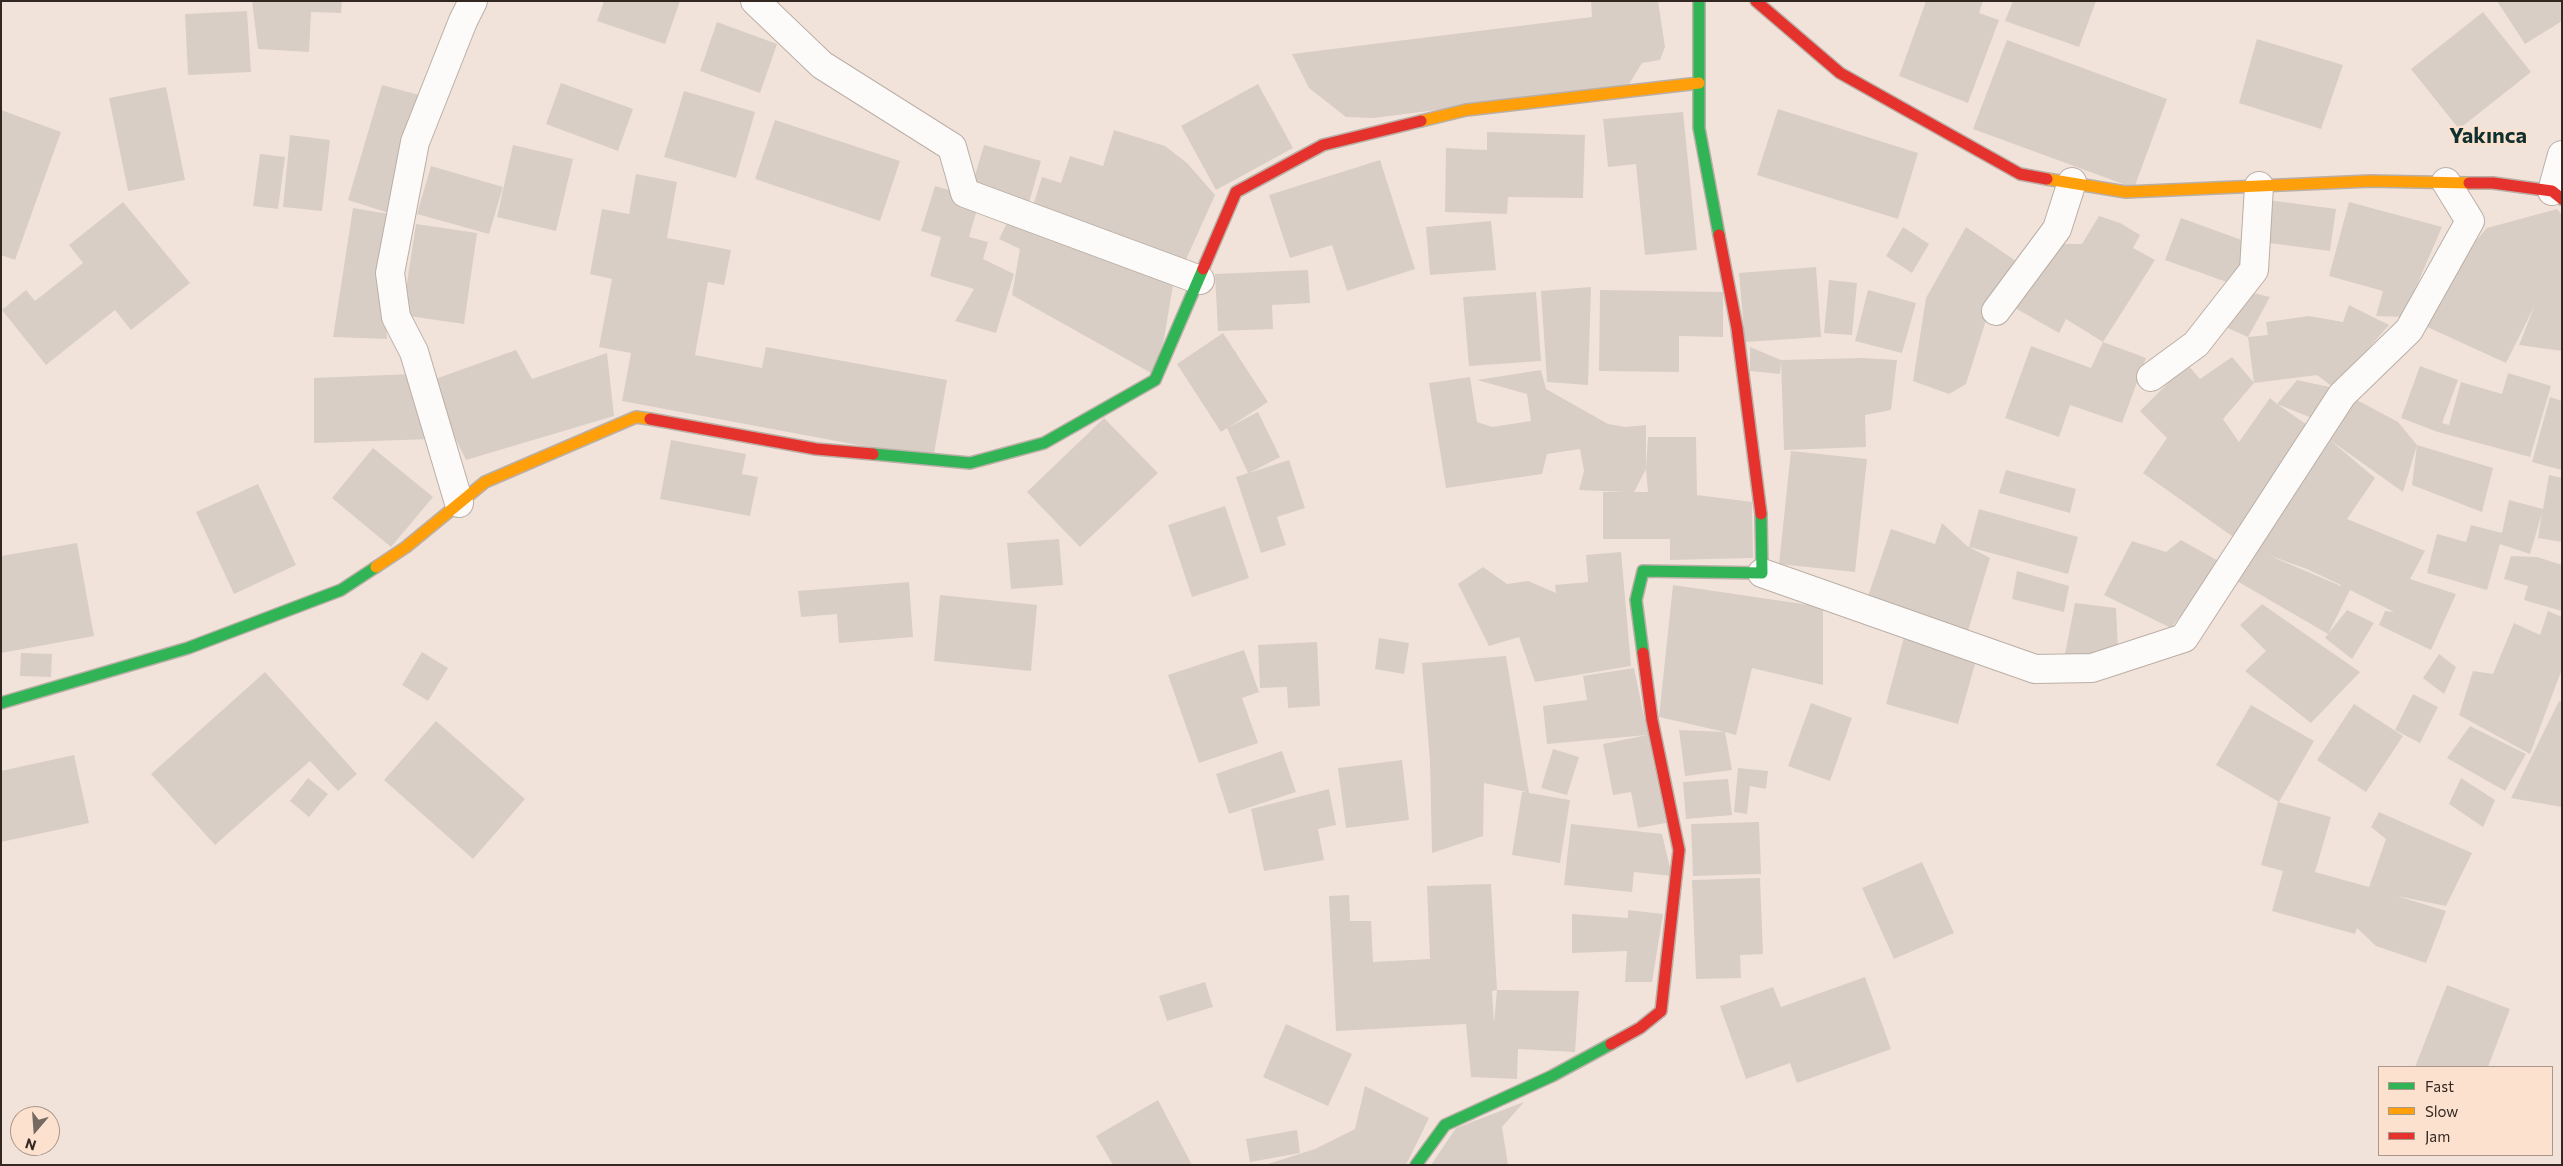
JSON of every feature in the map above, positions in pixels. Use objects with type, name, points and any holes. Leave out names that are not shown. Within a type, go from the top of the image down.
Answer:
[{"type":"street","points":[[459,504],[414,352],[396,317],[390,273],[415,142],[463,21],[473,1]]},
{"type":"street","points":[[755,1],[822,65],[952,147],[965,193],[1200,280]]},
{"type":"street","points":[[1698,1],[1699,128],[1737,328],[1762,520],[1762,572]]},
{"type":"street","points":[[1756,1],[1840,73],[2020,174],[2126,192],[2370,181],[2493,183],[2557,195],[2562,156]]},
{"type":"street","points":[[1,703],[188,648],[341,590],[406,547],[485,482],[636,417],[816,449],[970,463],[1044,444],[1155,380],[1200,280],[1236,192],[1323,145],[1466,110],[1699,83]]},
{"type":"street","points":[[1996,312],[2057,229],[2072,182]]},
{"type":"street","points":[[1416,1165],[1445,1125],[1552,1076],[1640,1028],[1661,1011],[1679,850],[1652,720],[1636,600],[1643,571],[1762,572],[2035,669],[2092,668],[2184,638],[2342,395],[2409,330],[2470,221],[2446,182]]},
{"type":"street","points":[[2151,377],[2196,344],[2254,270],[2259,186]]},
{"type":"building","points":[[252,1],[342,1],[341,13],[311,12],[309,52],[258,49]]},
{"type":"building","points":[[604,1],[680,1],[665,44],[597,21]]},
{"type":"building","points":[[1591,1],[1658,1],[1665,47],[1660,60],[1642,63],[1628,86],[1373,118],[1346,117],[1309,88],[1292,54],[1592,17]]},
{"type":"building","points":[[1926,1],[1983,1],[1979,13],[1999,20],[1968,103],[1899,76]]},
{"type":"building","points":[[2013,1],[2096,1],[2079,47],[2005,21]]},
{"type":"building","points":[[2497,1],[2562,1],[2562,21],[2525,44]]},
{"type":"building","points":[[247,11],[251,72],[188,75],[185,14]]},
{"type":"building","points":[[2483,12],[2531,72],[2459,129],[2411,69]]},
{"type":"building","points":[[717,22],[777,44],[760,93],[700,71]]},
{"type":"building","points":[[2257,39],[2343,65],[2321,129],[2239,103]]},
{"type":"building","points":[[2007,40],[2167,99],[2134,188],[1973,129]]},
{"type":"building","points":[[561,83],[633,109],[618,151],[546,124]]},
{"type":"building","points":[[1258,84],[1293,148],[1216,190],[1181,126]]},
{"type":"building","points":[[382,85],[423,96],[395,215],[348,200]]},
{"type":"building","points":[[166,87],[185,180],[128,191],[109,98]]},
{"type":"building","points":[[684,91],[755,112],[736,178],[664,157]]},
{"type":"building","points":[[1778,109],[1918,153],[1898,219],[1757,175]]},
{"type":"building","points":[[1,110],[61,132],[15,260],[1,255]]},
{"type":"building","points":[[1683,112],[1697,250],[1645,255],[1636,164],[1608,167],[1603,119]]},
{"type":"building","points":[[775,120],[900,161],[880,221],[755,179]]},
{"type":"building","points":[[1114,130],[1165,146],[1187,163],[1215,195],[1184,264],[1033,206],[1042,177],[1061,183],[1070,156],[1103,166]]},
{"type":"building","points":[[1487,132],[1585,135],[1583,198],[1508,197],[1507,214],[1445,212],[1446,148],[1487,150]]},
{"type":"building","points":[[290,135],[330,140],[322,211],[283,207]]},
{"type":"building","points":[[513,145],[573,159],[556,231],[497,217]]},
{"type":"building","points":[[984,145],[1041,161],[1028,206],[971,189]]},
{"type":"building","points":[[260,154],[285,157],[278,209],[253,206]]},
{"type":"building","points":[[1380,160],[1415,269],[1347,291],[1332,245],[1290,258],[1269,195]]},
{"type":"building","points":[[431,166],[503,187],[489,234],[417,214]]},
{"type":"building","points":[[636,174],[677,182],[667,238],[731,250],[724,285],[708,282],[695,355],[762,368],[766,347],[947,380],[933,459],[622,401],[631,353],[599,347],[612,279],[590,274],[602,209],[629,214]]},
{"type":"building","points":[[935,186],[980,199],[969,237],[988,242],[983,259],[1014,274],[996,333],[955,321],[974,289],[930,276],[941,237],[921,231]]},
{"type":"building","points":[[2268,200],[2336,209],[2330,251],[2262,242]]},
{"type":"building","points":[[123,202],[190,283],[131,330],[115,310],[46,365],[2,310],[26,290],[35,301],[83,263],[69,245]]},
{"type":"building","points":[[2349,202],[2442,227],[2403,317],[2376,316],[2383,291],[2329,276]]},
{"type":"building","points":[[353,208],[395,215],[383,273],[387,339],[333,337]]},
{"type":"building","points":[[2557,209],[2562,215],[2562,351],[2519,345],[2535,305],[2506,363],[2423,325],[2454,266],[2487,228]]},
{"type":"building","points":[[2099,216],[2120,223],[2140,235],[2133,248],[2155,260],[2103,342],[2066,319],[2059,333],[2008,304],[2061,244],[2082,244]]},
{"type":"building","points":[[1010,217],[1174,279],[1164,339],[1153,374],[1012,295],[1020,249],[999,239]]},
{"type":"building","points":[[2181,218],[2250,243],[2235,285],[2165,260]]},
{"type":"building","points":[[1491,221],[1496,270],[1430,275],[1426,227]]},
{"type":"building","points":[[416,224],[477,233],[464,324],[402,315]]},
{"type":"building","points":[[1903,227],[1929,244],[1912,273],[1886,256]]},
{"type":"building","points":[[1966,227],[2019,263],[1987,317],[1966,384],[1949,394],[1913,381],[1926,298]]},
{"type":"building","points":[[1816,267],[1821,337],[1745,342],[1739,273]]},
{"type":"building","points":[[1308,270],[1310,303],[1272,305],[1273,329],[1218,331],[1215,274]]},
{"type":"building","points":[[1829,280],[1857,283],[1852,335],[1824,333]]},
{"type":"building","points":[[1591,287],[1588,385],[1547,382],[1541,291]]},
{"type":"building","points":[[1600,290],[1723,292],[1723,337],[1679,336],[1679,372],[1599,371]]},
{"type":"building","points":[[1868,290],[1916,303],[1902,353],[1855,341]]},
{"type":"building","points":[[2241,290],[2270,297],[2248,337],[2223,326]]},
{"type":"building","points":[[1536,292],[1541,361],[1469,366],[1463,297]]},
{"type":"building","points":[[2349,305],[2389,325],[2334,388],[2317,375],[2254,383],[2248,337],[2268,335],[2266,322],[2309,316],[2343,322]]},
{"type":"building","points":[[1223,333],[1268,402],[1229,427],[1258,412],[1280,457],[1249,473],[1289,460],[1305,508],[1277,517],[1286,545],[1261,553],[1236,477],[1248,473],[1227,428],[1221,432],[1177,364]]},
{"type":"building","points":[[2103,342],[2146,358],[2122,423],[2070,405],[2059,437],[2005,418],[2031,346],[2091,368]]},
{"type":"building","points":[[1750,347],[1781,360],[1780,374],[1750,371]]},
{"type":"building","points":[[516,350],[532,379],[607,353],[614,416],[466,460],[427,382]]},
{"type":"building","points":[[2232,357],[2254,383],[2223,419],[2239,442],[2270,398],[2310,427],[2236,539],[2143,473],[2167,438],[2140,411],[2187,364],[2200,379]]},
{"type":"building","points":[[1863,358],[1897,360],[1891,410],[1865,415],[1866,447],[1784,450],[1781,360]]},
{"type":"building","points":[[2420,366],[2458,380],[2442,423],[2449,425],[2461,382],[2502,394],[2508,373],[2551,386],[2530,457],[2438,432],[2401,418]]},
{"type":"building","points":[[1541,370],[1546,389],[1608,424],[1625,427],[1646,425],[1646,469],[1648,437],[1696,437],[1697,495],[1752,502],[1753,558],[1670,560],[1670,539],[1603,539],[1603,492],[1627,492],[1579,490],[1584,471],[1580,449],[1547,454],[1542,474],[1446,488],[1429,383],[1470,377],[1477,422],[1492,427],[1531,421],[1527,394],[1477,380]],"holes":[[[1646,469],[1648,492],[1634,492]]]},
{"type":"building","points":[[412,374],[432,439],[314,443],[314,378]]},
{"type":"building","points":[[2297,380],[2334,388],[2312,418],[2277,404]]},
{"type":"building","points":[[2550,397],[2562,401],[2562,470],[2532,462]]},
{"type":"building","points":[[2355,399],[2398,422],[2417,445],[2403,492],[2330,440],[2375,478],[2347,519],[2425,551],[2410,579],[2456,594],[2431,650],[2379,625],[2385,611],[2394,612],[2350,590],[2328,634],[2237,581]],"holes":[[[2268,555],[2307,569],[2341,586]]]},
{"type":"building","points":[[1104,418],[1158,473],[1080,547],[1027,492]]},
{"type":"building","points":[[671,440],[746,454],[742,474],[758,477],[750,516],[660,499]]},
{"type":"building","points":[[2417,445],[2493,468],[2482,512],[2412,485]]},
{"type":"building","points":[[373,448],[433,497],[391,547],[332,498]]},
{"type":"building","points":[[1791,451],[1867,459],[1855,572],[1779,564]]},
{"type":"building","points":[[2006,470],[2076,489],[2070,513],[1999,493]]},
{"type":"building","points":[[2549,475],[2562,478],[2562,542],[2538,538],[2542,513],[2530,554],[2500,544],[2487,590],[2427,573],[2437,534],[2466,542],[2471,525],[2502,533],[2509,500],[2543,509]]},
{"type":"building","points":[[258,484],[296,565],[234,594],[196,512]]},
{"type":"building","points":[[1225,506],[1249,578],[1192,597],[1168,525]]},
{"type":"building","points":[[1979,509],[2078,537],[2068,574],[1969,547]]},
{"type":"building","points":[[1942,523],[1967,546],[1990,558],[1967,634],[1867,599],[1891,529],[1935,544]]},
{"type":"building","points":[[1059,539],[1063,585],[1011,589],[1007,543]]},
{"type":"building","points":[[2181,540],[2222,563],[2171,628],[2104,595],[2132,541],[2166,552]]},
{"type":"building","points":[[77,543],[94,636],[1,653],[1,556]]},
{"type":"building","points":[[1621,552],[1631,666],[1535,682],[1519,637],[1489,646],[1458,584],[1483,567],[1507,584],[1528,581],[1556,593],[1555,585],[1588,582],[1586,555]]},
{"type":"building","points":[[2511,556],[2537,557],[2562,565],[2562,611],[2524,600],[2528,586],[2504,579]]},
{"type":"building","points":[[2017,571],[2069,586],[2064,612],[2012,599]]},
{"type":"building","points":[[909,582],[913,637],[839,643],[837,614],[801,617],[798,591]]},
{"type":"building","points":[[1673,585],[1823,607],[1823,685],[1752,668],[1736,735],[1659,717]]},
{"type":"building","points":[[940,595],[1037,605],[1031,671],[934,661]]},
{"type":"building","points":[[2075,603],[2116,608],[2118,651],[2064,659]]},
{"type":"building","points":[[2262,604],[2360,672],[2311,723],[2245,671],[2266,651],[2240,625]]},
{"type":"building","points":[[2347,610],[2374,623],[2352,659],[2325,638]]},
{"type":"building","points":[[2548,611],[2562,617],[2562,669],[2530,754],[2459,715],[2473,671],[2493,674],[2514,623],[2540,635]]},
{"type":"building","points":[[1906,630],[1977,657],[1958,724],[1886,704]]},
{"type":"building","points":[[1379,638],[1409,643],[1404,674],[1375,669]]},
{"type":"building","points":[[1317,642],[1320,706],[1288,708],[1287,687],[1260,688],[1258,645]]},
{"type":"building","points":[[1244,650],[1259,692],[1242,698],[1258,743],[1199,763],[1168,675]]},
{"type":"building","points":[[422,652],[448,668],[428,701],[402,685]]},
{"type":"building","points":[[21,653],[52,654],[51,677],[20,676]]},
{"type":"building","points":[[2439,654],[2456,667],[2444,694],[2423,678]]},
{"type":"building","points":[[1506,656],[1529,793],[1570,800],[1560,863],[1512,855],[1522,792],[1527,792],[1484,783],[1483,836],[1432,853],[1430,761],[1422,663]]},
{"type":"building","points":[[1634,668],[1666,823],[1638,828],[1631,792],[1613,795],[1603,744],[1647,735],[1547,744],[1543,706],[1587,700],[1583,676]]},
{"type":"building","points":[[265,672],[357,774],[338,791],[310,761],[215,845],[151,774]]},
{"type":"building","points":[[2413,694],[2438,707],[2420,743],[2395,730]]},
{"type":"building","points":[[2559,701],[2562,702],[2562,807],[2511,798]]},
{"type":"building","points":[[1811,703],[1852,718],[1830,781],[1788,766]]},
{"type":"building","points":[[2354,704],[2403,736],[2366,792],[2317,760]]},
{"type":"building","points":[[2251,705],[2314,741],[2279,802],[2216,765]]},
{"type":"building","points":[[436,721],[525,799],[473,859],[384,780]]},
{"type":"building","points":[[2470,726],[2526,754],[2505,791],[2447,758]]},
{"type":"building","points":[[1679,730],[1725,732],[1732,770],[1685,776]]},
{"type":"building","points":[[1553,749],[1579,757],[1567,795],[1541,788]]},
{"type":"building","points":[[1282,751],[1296,792],[1229,814],[1216,774]]},
{"type":"building","points":[[74,755],[89,823],[1,842],[1,771]]},
{"type":"building","points":[[1402,760],[1409,820],[1346,828],[1338,768]]},
{"type":"building","points":[[1738,768],[1768,771],[1766,789],[1750,786],[1747,814],[1734,812]]},
{"type":"building","points":[[308,778],[328,794],[309,817],[290,801]]},
{"type":"building","points":[[2461,778],[2495,800],[2483,827],[2449,804]]},
{"type":"building","points":[[1728,779],[1732,815],[1686,819],[1683,782]]},
{"type":"building","points":[[1329,789],[1336,825],[1318,829],[1324,860],[1264,871],[1251,809]]},
{"type":"building","points":[[2278,802],[2331,817],[2315,872],[2369,887],[2386,839],[2371,827],[2379,812],[2472,853],[2446,906],[2397,896],[2446,911],[2426,963],[2376,946],[2357,928],[2355,934],[2272,911],[2283,871],[2261,865]]},
{"type":"building","points":[[1759,822],[1761,874],[1693,876],[1691,824]]},
{"type":"building","points":[[1571,824],[1662,834],[1672,876],[1634,872],[1632,892],[1564,885]]},
{"type":"building","points":[[1922,862],[1954,933],[1894,959],[1862,888]]},
{"type":"building","points":[[1760,878],[1763,954],[1740,955],[1741,978],[1696,979],[1692,880]]},
{"type":"building","points":[[1491,884],[1497,990],[1579,991],[1575,1052],[1518,1049],[1517,1079],[1471,1077],[1466,1024],[1336,1031],[1329,896],[1349,895],[1350,921],[1371,921],[1373,962],[1430,959],[1427,886]],"holes":[[[1497,990],[1494,1023],[1492,991]]]},
{"type":"building","points":[[1628,910],[1663,914],[1652,982],[1625,982],[1627,951],[1572,953],[1572,914],[1628,918]]},
{"type":"building","points":[[1865,977],[1891,1049],[1797,1083],[1790,1063],[1746,1079],[1720,1006],[1773,987],[1781,1007]]},
{"type":"building","points":[[1205,982],[1213,1007],[1167,1021],[1159,996]]},
{"type":"building","points":[[2447,985],[2510,1009],[2488,1066],[2415,1066]]},
{"type":"building","points":[[1286,1024],[1352,1054],[1328,1106],[1263,1077]]},
{"type":"building","points":[[1365,1086],[1429,1118],[1406,1165],[1265,1165],[1315,1149],[1355,1129]]},
{"type":"building","points":[[1158,1100],[1192,1165],[1113,1165],[1096,1136]]},
{"type":"building","points":[[1524,1102],[1502,1127],[1508,1165],[1431,1165],[1456,1128]]},
{"type":"building","points":[[1297,1130],[1300,1153],[1250,1162],[1246,1139]]},
{"type":"traffic: fast","points":[[1699,1],[1699,128],[1719,235]]},
{"type":"traffic: fast","points":[[873,454],[970,463],[1044,443],[1155,380],[1203,269]]},
{"type":"traffic: fast","points":[[1643,653],[1636,600],[1643,571],[1762,573],[1761,514]]},
{"type":"traffic: fast","points":[[1,703],[188,648],[341,590],[376,567]]},
{"type":"traffic: fast","points":[[1416,1165],[1445,1125],[1552,1076],[1611,1044]]},
{"type":"traffic: slow","points":[[1421,121],[1466,110],[1699,83]]},
{"type":"traffic: slow","points":[[2047,179],[2126,192],[2370,181],[2469,183]]},
{"type":"traffic: slow","points":[[376,567],[406,547],[485,482],[636,417],[650,419]]},
{"type":"traffic: jam","points":[[1756,1],[1840,73],[2020,174],[2047,179]]},
{"type":"traffic: jam","points":[[1203,269],[1236,192],[1323,145],[1421,121]]},
{"type":"traffic: jam","points":[[2469,183],[2493,183],[2552,191],[2562,199]]},
{"type":"traffic: jam","points":[[1719,235],[1737,328],[1761,514]]},
{"type":"traffic: jam","points":[[650,419],[816,449],[873,454]]},
{"type":"traffic: jam","points":[[1611,1044],[1640,1028],[1661,1011],[1679,850],[1652,720],[1643,653]]},
{"type":"district","name":"Yakınca","points":[[2488,136]]}]
